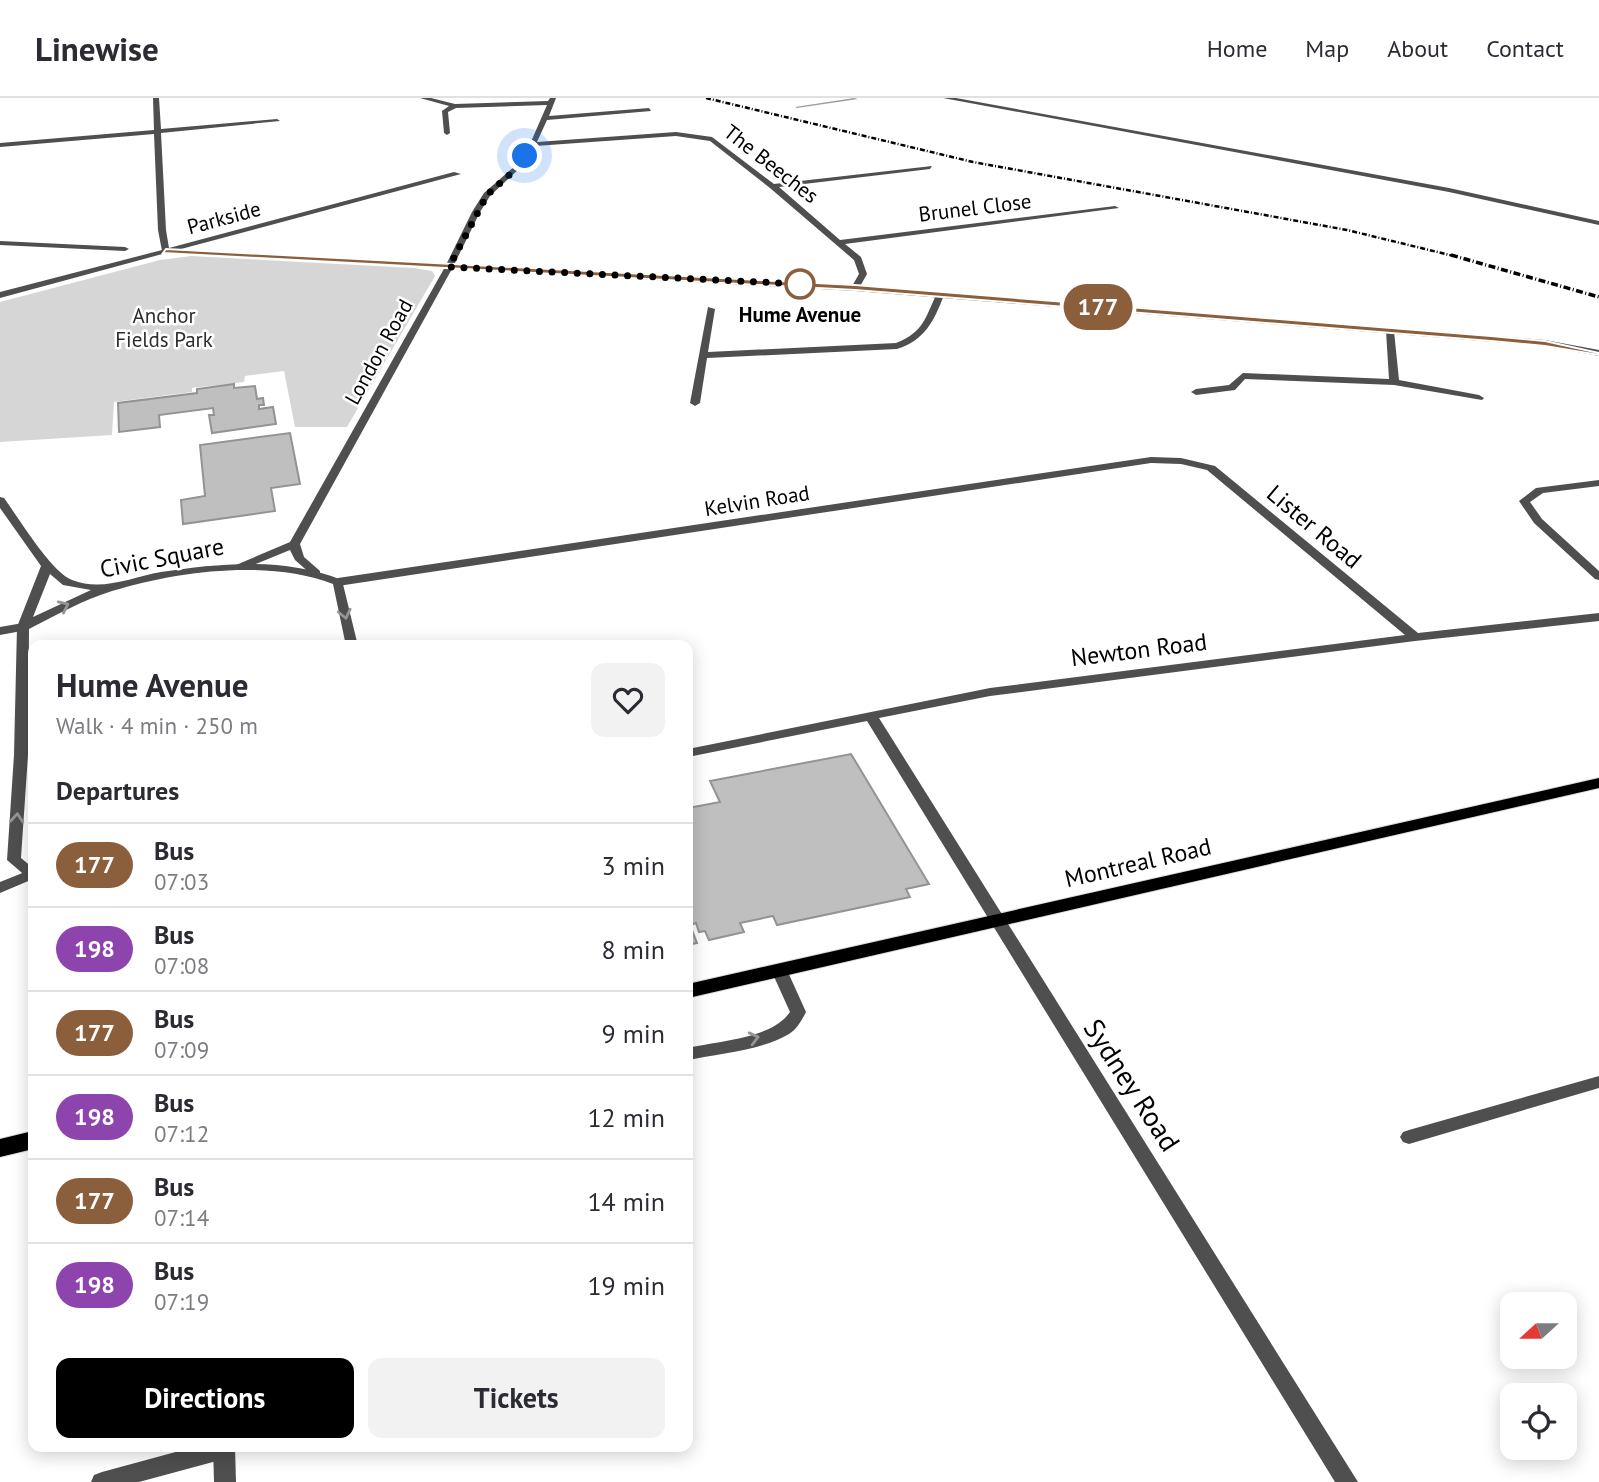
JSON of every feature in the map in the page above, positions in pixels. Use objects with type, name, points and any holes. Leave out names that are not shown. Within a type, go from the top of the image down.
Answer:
[{"type":"main road","name":"Montreal Road","points":[[693,990],[1599,783]]},
{"type":"main road","points":[[0,1148],[28,1141]]},
{"type":"street","points":[[156,98],[162,230],[166,251],[855,288],[1545,344],[1599,353]]},
{"type":"street","points":[[424,98],[455,106],[552,100]]},
{"type":"street","points":[[946,98],[1449,190],[1599,223]]},
{"type":"street","name":"London Road","points":[[294,544],[482,204],[518,167],[533,144],[552,100]]},
{"type":"street","points":[[447,133],[445,111],[455,106]]},
{"type":"street","points":[[544,118],[649,110]]},
{"type":"street","points":[[0,145],[277,121]]},
{"type":"street","name":"The Beeches","points":[[533,144],[676,134],[703,136],[719,142],[858,259],[863,274],[855,288]]},
{"type":"street","points":[[773,186],[930,167]]},
{"type":"street","name":"Parkside","points":[[0,295],[457,174]]},
{"type":"street","name":"Brunel Close","points":[[841,242],[1115,208]]},
{"type":"street","points":[[0,243],[125,249]]},
{"type":"street","points":[[703,355],[897,346],[916,340],[926,328],[940,295]]},
{"type":"street","points":[[695,403],[711,310]]},
{"type":"street","points":[[1390,331],[1394,382]]},
{"type":"street","points":[[1196,392],[1232,388],[1243,376],[1394,382],[1479,398]]},
{"type":"street","name":"Kelvin Road","points":[[338,582],[1151,460],[1181,461]]},
{"type":"street","name":"Lister Road","points":[[1181,461],[1211,468],[1415,638]]},
{"type":"street","points":[[1599,483],[1540,490],[1524,501],[1538,521],[1599,577]]},
{"type":"street","points":[[0,500],[47,566],[67,583],[106,589]]},
{"type":"street","points":[[240,567],[294,544],[299,558],[316,573]]},
{"type":"street","points":[[28,872],[14,860],[21,755],[23,627],[47,566]]},
{"type":"street","name":"Civic Square","points":[[0,631],[23,627],[65,605],[106,589],[162,577],[240,567],[303,569],[338,582]]},
{"type":"street","points":[[338,582],[351,640]]},
{"type":"street","name":"Newton Road","points":[[693,752],[990,692],[1599,617]]},
{"type":"street","name":"Sydney Road","points":[[871,717],[1347,1482]]},
{"type":"street","points":[[0,888],[28,877]]},
{"type":"street","points":[[693,1053],[767,1035],[782,1030],[793,1022],[798,1012],[779,970]]},
{"type":"street","points":[[1409,1137],[1599,1082]]},
{"type":"street","points":[[102,1482],[210,1452]]},
{"type":"street","points":[[224,1452],[225,1482]]},
{"type":"green space","name":"Anchor Fields Park","points":[[191,256],[414,268],[432,271],[435,276],[347,427],[295,427],[284,371],[245,376],[244,382],[192,388],[192,392],[114,402],[112,435],[0,442],[0,302],[160,260]]},
{"type":"building","points":[[234,384],[234,388],[255,386],[257,399],[263,398],[264,405],[259,405],[259,409],[273,407],[276,424],[212,433],[209,415],[214,415],[213,408],[159,415],[160,427],[119,432],[118,403],[197,393],[197,389]]},
{"type":"building","points":[[290,433],[300,484],[271,488],[275,511],[183,524],[181,500],[205,496],[200,445]]},
{"type":"building","points":[[851,754],[929,884],[906,889],[910,897],[777,925],[773,916],[740,923],[744,932],[709,940],[705,931],[699,932],[696,923],[693,924],[693,807],[720,802],[710,781]]},
{"type":"waterway","points":[[797,107],[856,99]]},
{"type":"railway","points":[[706,98],[973,162],[1347,230],[1458,257]]},
{"type":"railway","points":[[1451,255],[1599,297]]},
{"type":"bus line","name":"177","points":[[166,251],[855,288],[1491,339],[1599,353]]},
{"type":"place","name":"Hume Avenue","points":[[800,284]]},
{"type":"route","points":[[525,156],[518,167],[487,195],[449,267],[800,284]]}]
